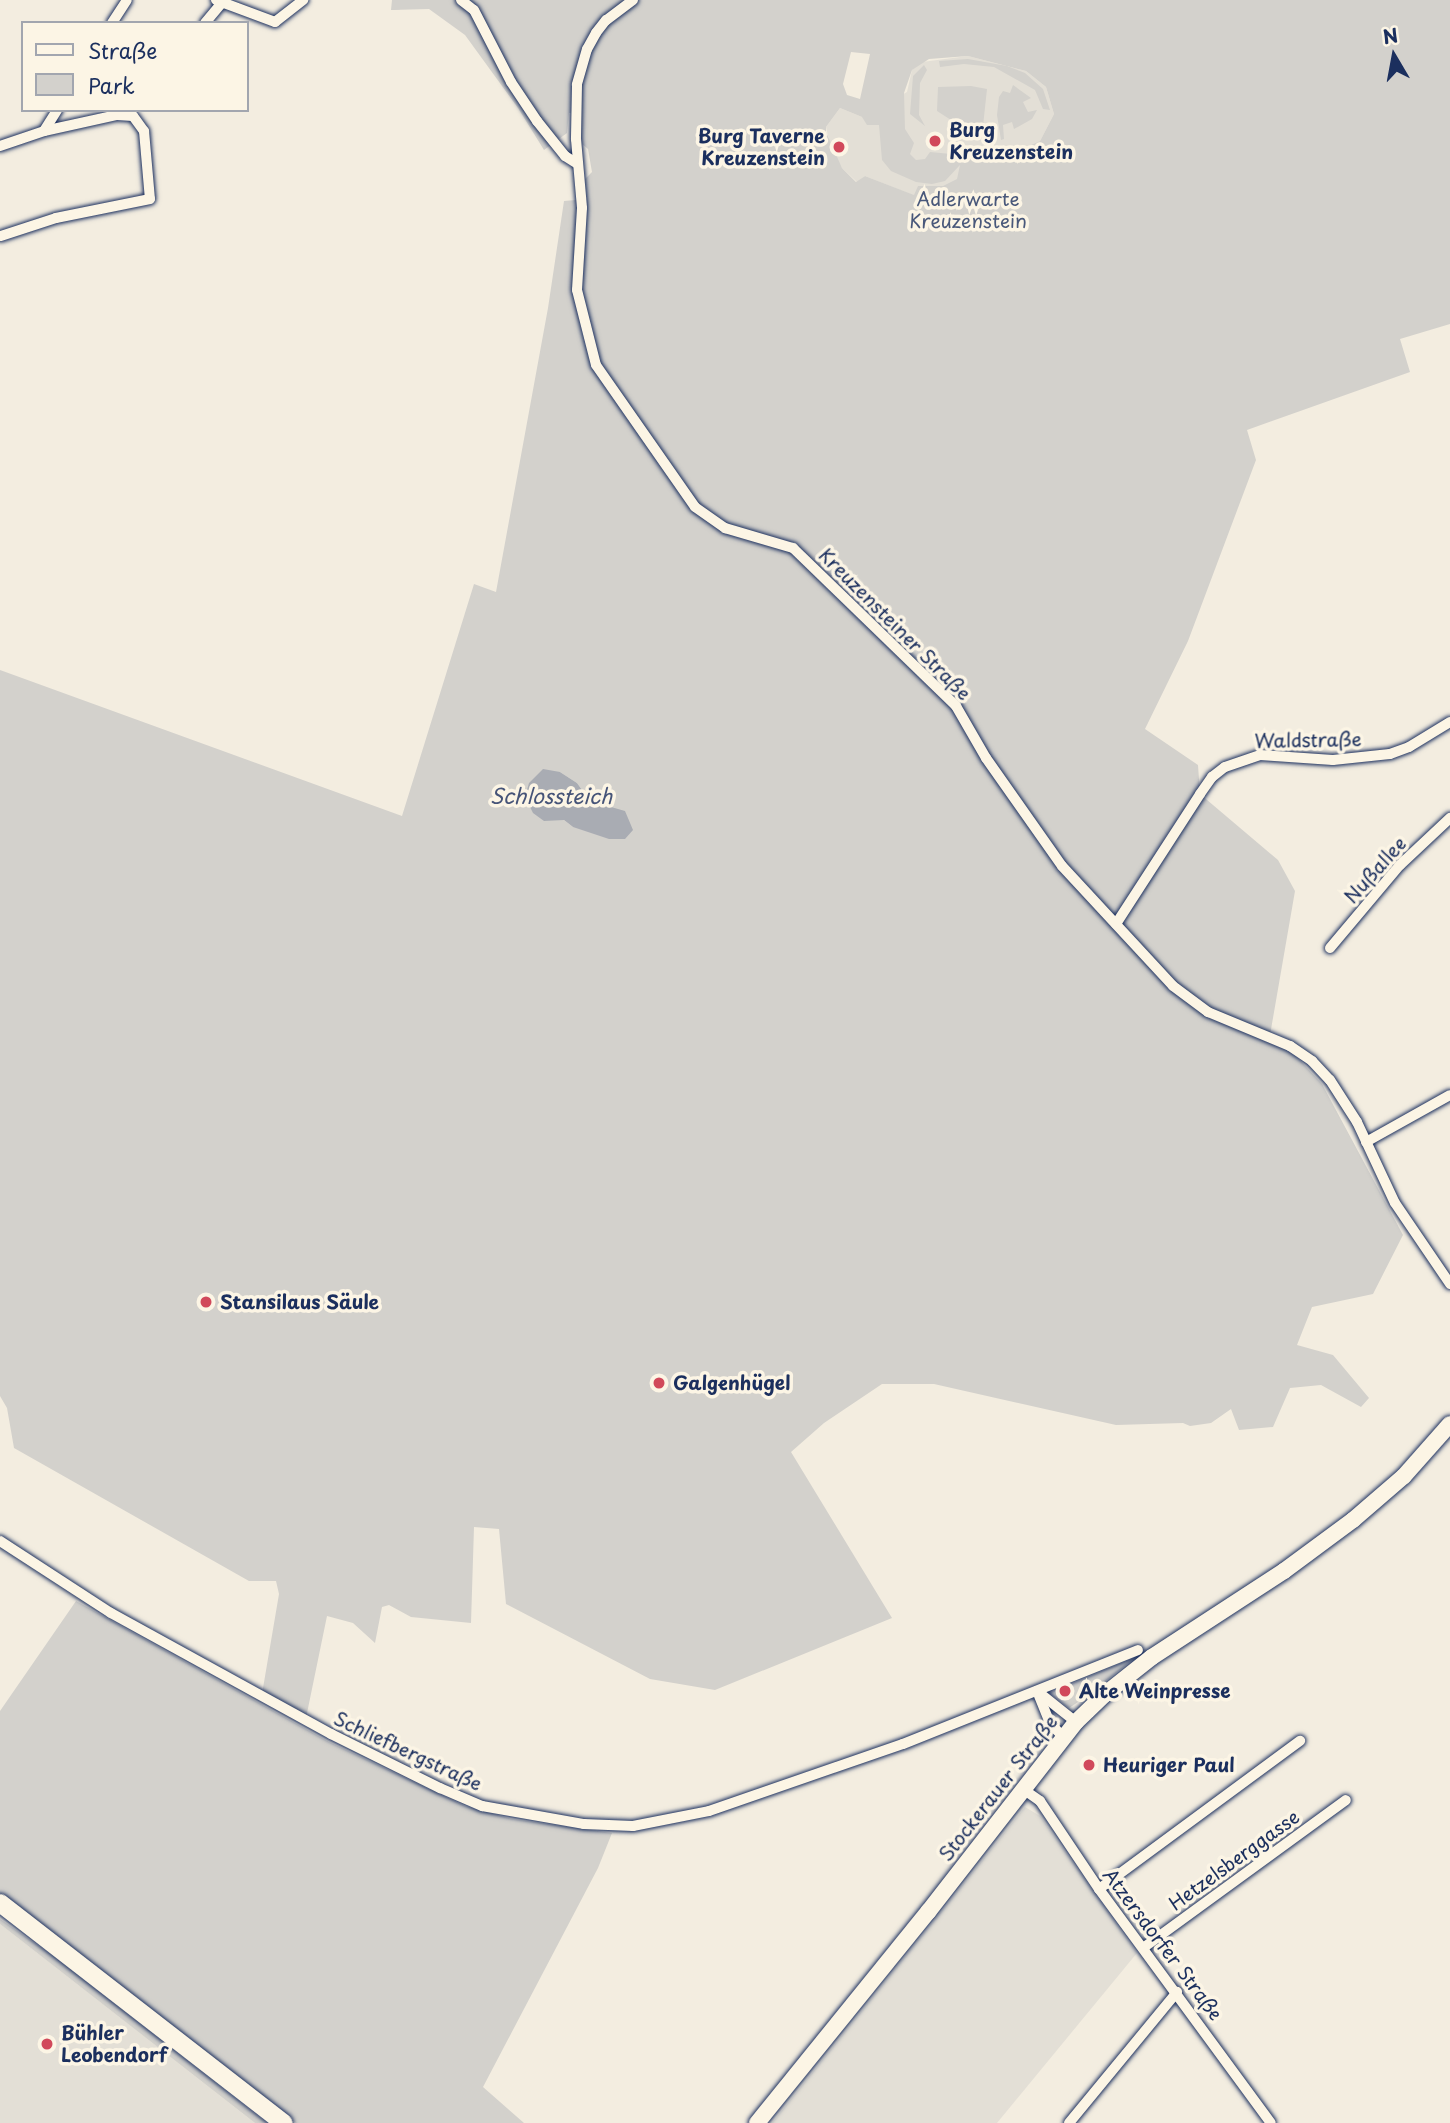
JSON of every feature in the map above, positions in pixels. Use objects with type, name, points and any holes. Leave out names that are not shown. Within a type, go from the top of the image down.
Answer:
[{"type":"main road","points":[[0,1903],[284,2123]]},
{"type":"street","points":[[113,21],[127,0]]},
{"type":"street","points":[[206,21],[219,1],[275,22],[303,0]]},
{"type":"street","points":[[461,0],[474,10],[511,82],[537,121],[565,156],[578,164]]},
{"type":"street","name":"Kreuzensteiner Straße","points":[[633,0],[606,20],[596,33],[581,65],[576,108],[582,208],[578,290],[596,365],[695,507],[725,528],[793,548],[956,706],[986,758],[1055,856],[1173,986],[1189,1000],[1218,1017],[1290,1046],[1312,1061],[1330,1080],[1366,1142],[1395,1203],[1450,1284]]},
{"type":"street","points":[[44,131],[56,112]]},
{"type":"street","points":[[0,146],[44,131],[118,113],[133,116],[144,131],[149,199],[56,218],[1,236]]},
{"type":"street","name":"Waldstraße","points":[[1116,924],[1200,794],[1212,777],[1226,767],[1259,755],[1333,760],[1390,754],[1409,747],[1450,722]]},
{"type":"street","name":"Nußallee","points":[[1330,948],[1400,865],[1450,818]]},
{"type":"street","points":[[1366,1142],[1450,1095]]},
{"type":"street","name":"Stockerauer Straße","points":[[757,2123],[1076,1722],[1104,1695],[1152,1657],[1284,1571],[1353,1520],[1404,1476],[1450,1424]]},
{"type":"street","name":"Schliefbergstraße","points":[[0,1541],[111,1613],[331,1734],[439,1788],[482,1805],[584,1824],[633,1826],[709,1811],[902,1744],[1138,1650]]},
{"type":"street","points":[[1037,1691],[1076,1722]]},
{"type":"street","points":[[1037,1691],[1050,1723],[1064,1738]]},
{"type":"street","points":[[1099,1889],[1300,1741]]},
{"type":"street","name":"Atzersdorfer Straße","points":[[1023,1789],[1041,1801],[1099,1889],[1271,2123]]},
{"type":"street","name":"Hetzelsberggasse","points":[[1143,1948],[1346,1801]]},
{"type":"street","points":[[1069,2123],[1177,1992]]},
{"type":"shaded area","points":[[968,56],[1026,71],[1046,87],[1054,114],[1040,141],[1033,145],[1000,157],[964,155],[958,179],[1069,192],[913,195],[865,176],[857,182],[842,168],[831,149],[826,127],[840,108],[862,117],[907,92],[912,70],[922,62]]},
{"type":"shaded area","points":[[1025,1807],[1040,1816],[1137,1953],[997,2123],[772,2123]]},
{"type":"shaded area","points":[[0,1924],[255,2123],[0,2123]]},
{"type":"green space","name":"Adlerwarte Kreuzenstein","points":[[392,0],[1450,0],[1450,324],[1400,339],[1410,372],[1247,430],[1256,460],[1188,641],[1145,729],[1198,765],[1200,794],[1278,860],[1295,891],[1269,1041],[1294,1054],[1322,1084],[1403,1235],[1373,1294],[1312,1307],[1297,1345],[1333,1355],[1369,1398],[1361,1407],[1321,1385],[1290,1388],[1273,1427],[1239,1430],[1231,1409],[1211,1423],[1190,1426],[1183,1423],[1116,1425],[934,1384],[882,1384],[824,1423],[791,1452],[892,1618],[715,1690],[650,1679],[506,1604],[499,1529],[474,1527],[471,1623],[411,1617],[389,1605],[382,1607],[375,1643],[353,1623],[327,1616],[306,1718],[262,1694],[279,1594],[276,1581],[249,1581],[14,1448],[7,1408],[0,1396],[0,670],[402,816],[474,584],[496,592],[548,308],[564,201],[587,199],[585,179],[592,172],[588,149],[582,144],[580,112],[569,113],[567,133],[544,150],[518,108],[465,35],[429,9],[391,10]],"holes":[[[851,52],[870,54],[860,99],[847,95],[843,84]],[[968,56],[1026,71],[1046,87],[1054,114],[1040,141],[1012,154],[982,157],[930,152],[925,159],[916,160],[910,154],[914,143],[905,129],[904,93],[912,70],[929,59]],[[840,108],[862,117],[867,125],[879,125],[882,160],[891,171],[916,182],[932,184],[945,181],[960,165],[957,179],[943,186],[918,186],[914,195],[865,176],[856,182],[842,168],[826,127]],[[560,772],[577,783],[590,801],[573,827],[564,820]]]},
{"type":"green space","points":[[968,59],[1007,66],[1025,73],[1043,89],[1050,110],[1043,109],[1035,90],[994,67],[964,64],[940,67],[939,61]]},
{"type":"green space","points":[[924,65],[927,70],[920,83],[919,115],[925,126],[910,114],[913,76]]},
{"type":"green space","points":[[1013,85],[1031,98],[1023,102],[1028,112],[1037,110],[1032,119],[1014,129],[1012,122],[1003,125],[1004,139],[1001,140],[997,115],[999,97],[1003,91],[1010,93]]},
{"type":"green space","points":[[971,86],[987,89],[983,126],[951,120],[937,111],[938,87]]},
{"type":"green space","points":[[76,1601],[329,1742],[465,1806],[512,1819],[612,1833],[598,1868],[483,2087],[524,2123],[296,2123],[0,1893],[0,1711]]},
{"type":"green space","points":[[1136,1657],[1093,1691],[1086,1689],[1087,1696],[1069,1708],[1049,1693]]},
{"type":"green space","points":[[0,1919],[56,1958],[267,2123],[255,2123],[0,1924]]},
{"type":"water","name":"Schlossteich","points":[[543,769],[560,772],[577,783],[590,801],[625,811],[633,830],[625,839],[609,839],[573,827],[564,820],[544,821],[533,813],[525,797],[529,783]]},
{"type":"place","name":"Burg Kreuzenstein","points":[[935,141]]},
{"type":"place","name":"Burg Taverne Kreuzenstein","points":[[839,147]]},
{"type":"place","name":"Stansilaus Säule","points":[[206,1302]]},
{"type":"place","name":"Galgenhügel","points":[[659,1383]]},
{"type":"place","name":"Alte Weinpresse","points":[[1065,1691]]},
{"type":"place","name":"Heuriger Paul","points":[[1089,1765]]},
{"type":"place","name":"Bühler Leobendorf","points":[[47,2044]]}]
